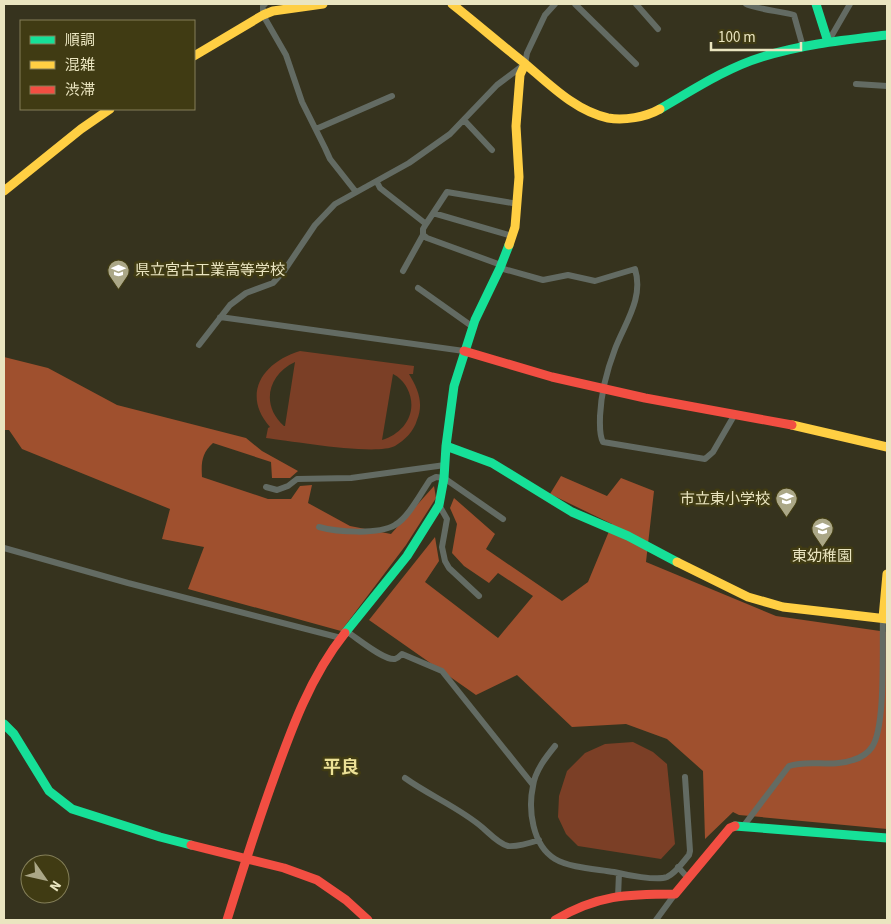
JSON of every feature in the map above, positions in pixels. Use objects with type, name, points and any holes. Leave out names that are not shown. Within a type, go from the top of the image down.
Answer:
[{"type":"street","points":[[265,4],[263,6],[263,15],[286,55],[302,102],[330,160],[356,192]]},
{"type":"street","points":[[195,55],[263,15],[273,11],[323,4]]},
{"type":"street","points":[[452,4],[555,89],[586,110],[609,118],[630,118],[653,113],[719,75],[741,64],[770,54],[828,42],[887,34]]},
{"type":"street","points":[[227,920],[246,857],[289,735],[307,693],[344,634],[407,556],[439,505],[444,478],[454,386],[473,327],[501,267],[512,236],[518,204],[519,177],[516,126],[520,75],[527,53],[545,15],[555,4]]},
{"type":"street","points":[[575,4],[636,64]]},
{"type":"street","points":[[636,4],[658,29]]},
{"type":"street","points":[[746,4],[750,7],[776,10],[794,15],[803,47]]},
{"type":"street","points":[[816,4],[828,42]]},
{"type":"street","points":[[828,42],[850,4]]},
{"type":"street","points":[[199,345],[230,305],[246,293],[273,283],[284,271],[315,225],[335,204],[377,182],[423,154],[450,134],[497,85],[524,64]]},
{"type":"street","points":[[856,84],[887,86]]},
{"type":"street","points":[[316,129],[392,96]]},
{"type":"street","points":[[4,191],[81,129],[109,110]]},
{"type":"street","points":[[464,120],[492,150]]},
{"type":"street","points":[[377,182],[380,188],[426,224]]},
{"type":"street","points":[[403,271],[423,234],[423,229],[447,192],[518,204]]},
{"type":"street","points":[[433,213],[512,236]]},
{"type":"street","points":[[423,234],[427,238],[501,267],[543,280],[568,276],[595,281],[635,270],[638,278],[636,300],[615,349],[604,388],[600,432],[603,442],[705,459],[713,452],[735,414]]},
{"type":"street","points":[[418,288],[473,327]]},
{"type":"street","points":[[220,317],[464,351],[552,377],[887,447]]},
{"type":"street","points":[[446,446],[492,463],[572,512],[628,536],[707,578],[748,597],[783,607],[885,619]]},
{"type":"street","points":[[266,487],[276,490],[288,486],[297,479],[351,478],[445,465]]},
{"type":"street","points":[[319,527],[331,531],[351,532],[385,529],[395,526],[430,480],[436,477],[444,478],[503,520]]},
{"type":"street","points":[[439,505],[447,519],[442,547],[445,561],[449,568],[479,596]]},
{"type":"street","points":[[4,548],[100,576],[344,634],[392,659],[402,654],[442,671],[533,785]]},
{"type":"street","points":[[745,824],[789,766],[798,763],[844,762],[866,754],[872,748],[876,738],[881,704],[887,574]]},
{"type":"street","points":[[4,724],[14,734],[49,791],[72,809],[160,837],[246,857],[317,880],[346,900],[368,920]]},
{"type":"street","points":[[555,746],[544,759],[533,785],[532,820],[539,840],[548,854],[561,862],[618,873],[666,877],[678,867],[689,855],[690,851],[685,776]]},
{"type":"street","points":[[405,778],[470,818],[502,844],[509,846],[528,844],[539,840]]},
{"type":"street","points":[[656,920],[730,828],[745,824],[887,838]]},
{"type":"street","points":[[678,867],[688,878]]},
{"type":"street","points":[[618,873],[618,897]]},
{"type":"street","points":[[555,920],[576,908],[597,901],[618,897],[675,894]]},
{"type":"shaded area","points":[[300,351],[414,366],[413,374],[409,374],[419,396],[420,408],[414,428],[399,444],[385,449],[353,449],[266,438],[268,428],[270,427],[261,415],[257,403],[257,391],[260,381],[267,371],[287,356]],"holes":[[[295,362],[285,426],[284,426],[272,409],[270,391],[278,375]],[[393,374],[407,388],[411,405],[410,413],[403,427],[390,437],[382,440]]]},
{"type":"shaded area","points":[[4,357],[48,368],[117,405],[246,438],[262,451],[298,471],[290,478],[272,478],[271,462],[213,443],[203,458],[202,477],[268,499],[291,499],[300,486],[312,485],[308,503],[350,526],[391,534],[434,486],[436,498],[406,545],[341,631],[188,589],[204,547],[162,539],[170,509],[22,449],[9,430],[4,430]]},
{"type":"shaded area","points":[[561,476],[607,496],[621,478],[654,491],[646,562],[776,616],[887,632],[887,829],[739,815],[733,812],[705,839],[703,771],[667,739],[626,724],[572,727],[517,675],[476,695],[369,620],[435,537],[439,561],[425,582],[498,638],[533,596],[498,573],[489,583],[464,566],[452,553],[457,524],[450,508],[454,498],[495,534],[486,549],[562,601],[588,582],[612,524],[550,494]]},
{"type":"shaded area","points":[[633,742],[653,752],[667,764],[675,844],[661,859],[578,846],[566,834],[558,817],[559,796],[567,771],[585,753],[605,744]]},
{"type":"traffic: fast","points":[[816,4],[828,42]]},
{"type":"traffic: fast","points":[[660,109],[723,73],[762,57],[808,46],[887,35]]},
{"type":"traffic: fast","points":[[345,633],[407,556],[439,505],[444,478],[454,386],[475,320],[509,245]]},
{"type":"traffic: fast","points":[[446,446],[492,463],[572,512],[628,536],[677,562]]},
{"type":"traffic: fast","points":[[4,724],[14,734],[49,791],[72,809],[191,845]]},
{"type":"traffic: fast","points":[[735,826],[887,838]]},
{"type":"traffic: slow","points":[[195,55],[263,15],[273,11],[323,4]]},
{"type":"traffic: slow","points":[[452,4],[562,95],[584,109],[608,118],[621,119],[642,116],[660,109]]},
{"type":"traffic: slow","points":[[509,245],[515,227],[519,177],[516,126],[520,75],[525,64]]},
{"type":"traffic: slow","points":[[4,191],[81,129],[109,110]]},
{"type":"traffic: slow","points":[[792,425],[887,447]]},
{"type":"traffic: slow","points":[[677,562],[748,597],[783,607],[887,619]]},
{"type":"traffic: slow","points":[[883,618],[887,574]]},
{"type":"traffic: jam","points":[[464,351],[552,377],[645,398],[792,425]]},
{"type":"traffic: jam","points":[[227,920],[259,820],[293,726],[321,668],[345,633]]},
{"type":"traffic: jam","points":[[555,920],[585,905],[599,901],[627,896],[675,894],[730,828],[735,826]]},
{"type":"traffic: jam","points":[[191,845],[284,868],[317,880],[346,900],[368,920]]},
{"type":"place","name":"県立宮古工業高等学校","points":[[119,289]]},
{"type":"place","name":"市立東小学校","points":[[786,518]]},
{"type":"place","name":"東幼稚園","points":[[822,547]]},
{"type":"district","name":"平良","points":[[341,767]]}]
